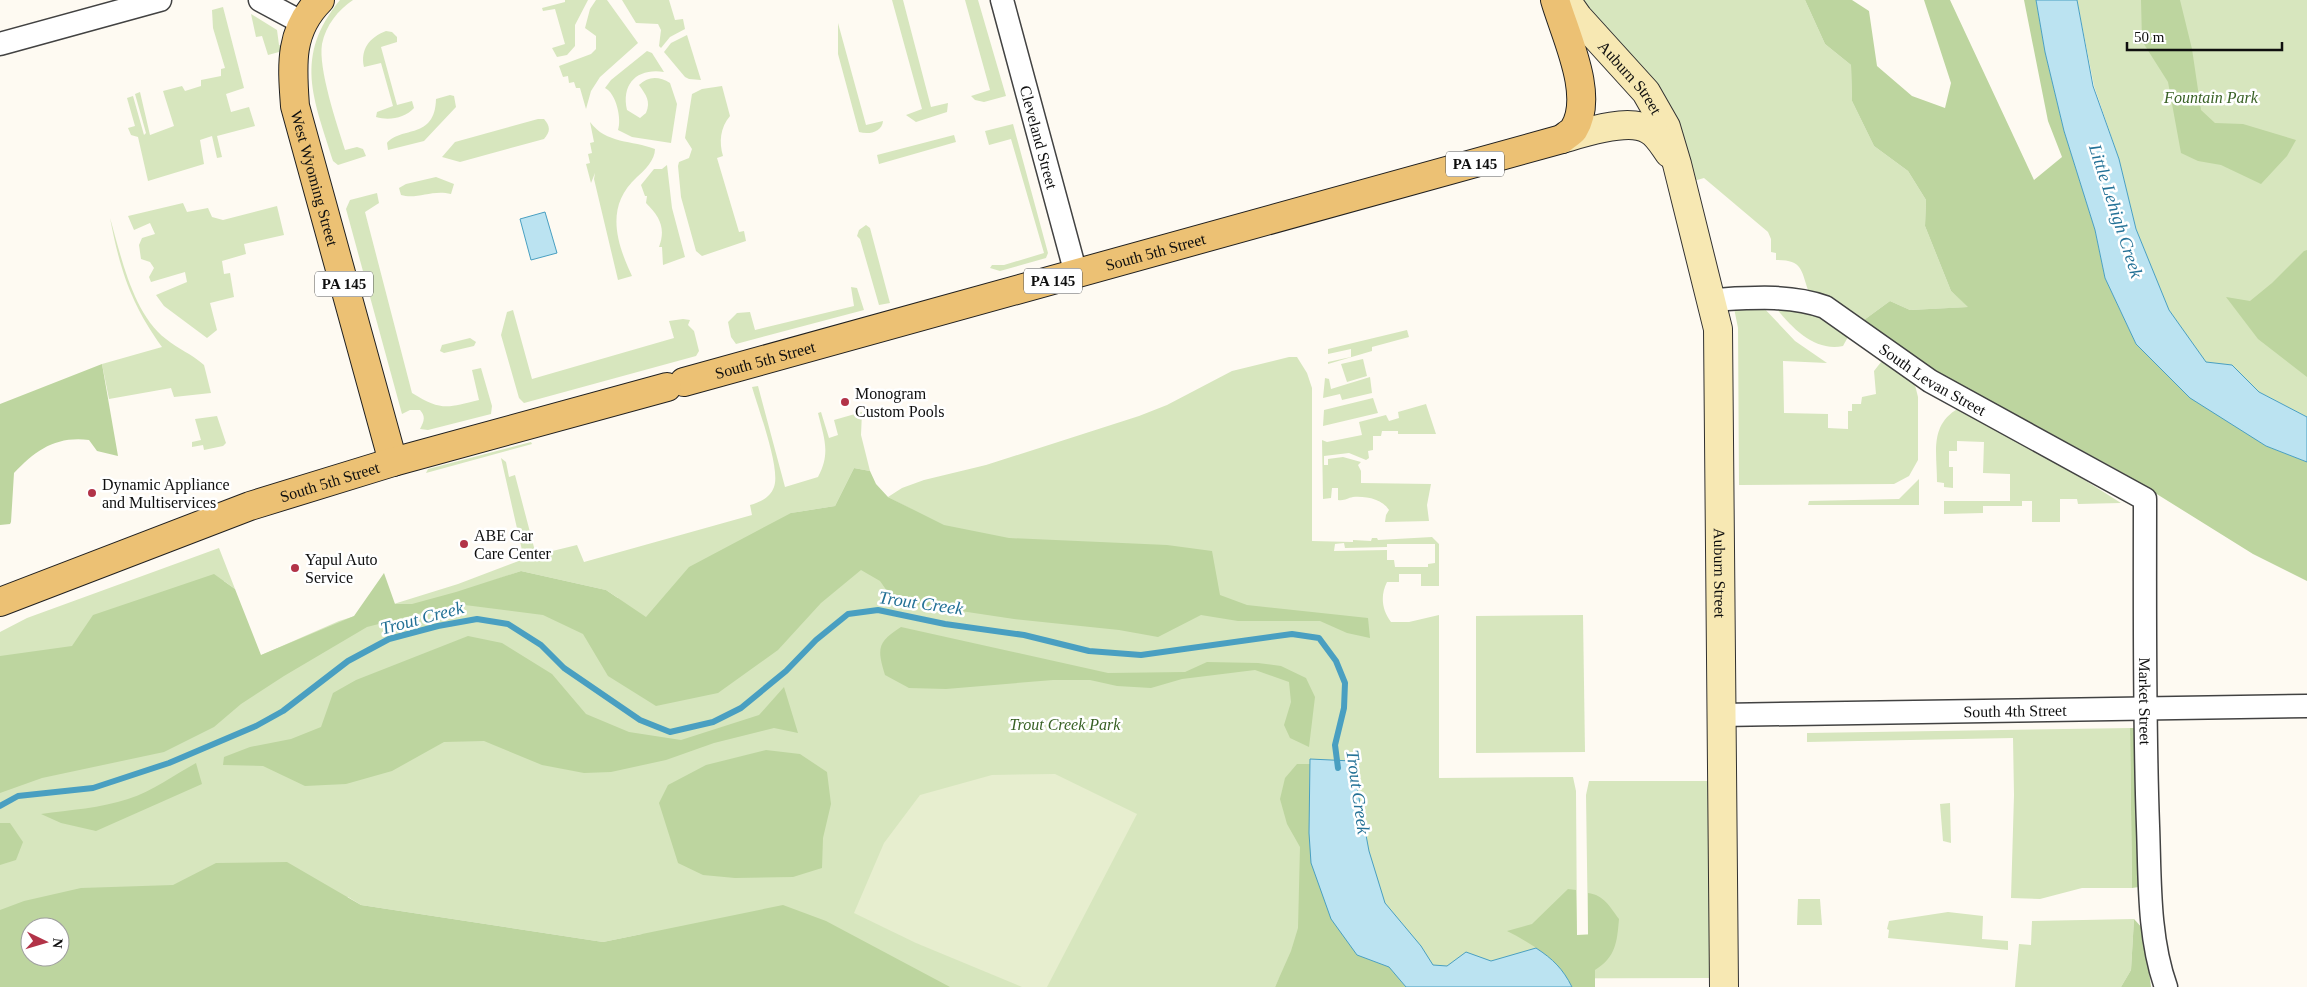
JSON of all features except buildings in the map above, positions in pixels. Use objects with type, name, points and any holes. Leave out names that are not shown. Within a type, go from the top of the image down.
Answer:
[{"type":"main road","name":"PA 145","points":[[301,22],[320,0]]},
{"type":"main road","points":[[1555,0],[1579,79],[1582,105],[1573,129],[1562,139]]},
{"type":"main road","name":"West Wyoming Street","points":[[301,22],[293,76],[296,106],[394,462]]},
{"type":"main road","name":"South 5th Street","points":[[0,602],[250,506],[394,462],[1562,139]]},
{"type":"street","points":[[0,44],[160,0]]},
{"type":"street","points":[[260,0],[301,22]]},
{"type":"street","name":"Cleveland Street","points":[[1002,0],[1076,274]]},
{"type":"street","name":"Auburn Street","points":[[1566,0],[1578,17],[1646,92],[1666,127],[1718,329],[1724,987]]},
{"type":"street","name":"Auburn Street","points":[[1562,139],[1613,126],[1647,128],[1657,137],[1677,164]]},
{"type":"street","name":"South Levan Street","points":[[1712,300],[1789,299],[1807,301],[1825,307],[1930,381],[2144,499]]},
{"type":"street","name":"Market Street","points":[[2144,499],[2144,709],[2151,903],[2160,970],[2166,987]]},
{"type":"street","name":"South 4th Street","points":[[1721,715],[2307,706]]},
{"type":"green space","points":[[340,0],[353,0],[342,8],[326,31],[322,44],[325,82],[345,150],[357,147],[363,149],[366,156],[338,165],[333,161],[314,98],[312,60],[316,40],[325,21]]},
{"type":"green space","points":[[565,0],[588,0],[575,25],[575,46],[567,55],[557,57],[552,48],[565,44],[555,9],[543,11],[542,8],[565,2]]},
{"type":"green space","points":[[596,0],[607,0],[638,43],[600,77],[591,91],[586,109],[580,88],[576,88],[574,82],[569,83],[568,76],[563,77],[559,66],[591,54],[596,49],[596,36],[585,28],[590,9]]},
{"type":"green space","points":[[622,0],[669,0],[675,20],[683,19],[685,29],[670,37],[661,48],[659,46],[661,30],[658,24],[636,23]]},
{"type":"green space","points":[[892,0],[903,0],[931,107],[948,103],[947,112],[916,122],[906,115],[922,109]]},
{"type":"green space","points":[[965,0],[978,0],[1006,96],[984,102],[975,100],[971,96],[990,90]]},
{"type":"green space","points":[[1577,0],[1805,0],[1825,44],[1851,65],[1852,101],[1874,146],[1908,171],[1926,200],[1925,226],[1951,291],[1969,307],[1910,310],[1890,301],[1864,320],[1808,290],[1802,271],[1796,264],[1785,260],[1776,260],[1776,253],[1771,252],[1771,239],[1768,232],[1704,178],[1690,182]]},
{"type":"green space","points":[[1805,0],[1852,0],[1869,11],[1877,66],[1912,96],[1945,108],[1951,83],[1924,0],[1950,0],[2034,180],[2062,157],[2048,121],[2024,0],[2036,0],[2045,52],[2064,131],[2095,230],[2105,278],[2136,344],[2266,446],[2307,462],[2307,581],[2253,554],[2123,473],[1927,366],[1864,320],[1890,301],[1910,310],[1968,307],[1951,291],[1925,226],[1926,200],[1908,171],[1874,146],[1852,101],[1851,65],[1825,44]]},
{"type":"green space","name":"Fountain Park","points":[[2077,0],[2307,0],[2307,417],[2259,392],[2232,365],[2206,363],[2169,310],[2136,229],[2119,159],[2094,86]]},
{"type":"green space","points":[[2141,0],[2180,0],[2192,49],[2201,110],[2215,123],[2243,124],[2296,140],[2287,156],[2261,184],[2221,165],[2198,161],[2181,153],[2168,82],[2142,41]]},
{"type":"green space","points":[[223,7],[244,88],[226,94],[231,112],[249,107],[255,126],[217,136],[222,157],[217,158],[212,136],[200,140],[204,164],[148,181],[138,137],[131,135],[128,128],[135,126],[127,98],[133,96],[144,135],[146,133],[135,94],[140,92],[150,135],[174,126],[163,91],[182,86],[185,91],[201,86],[201,80],[221,76],[221,69],[225,68],[213,28],[212,10]]},
{"type":"green space","points":[[251,14],[277,30],[279,45],[283,47],[279,52],[268,55],[262,36],[256,37]]},
{"type":"green space","points":[[838,23],[866,125],[883,121],[880,128],[874,132],[859,132],[838,54]]},
{"type":"green space","points":[[386,31],[392,32],[397,37],[397,42],[381,47],[397,105],[412,101],[414,108],[406,114],[391,119],[376,117],[377,112],[393,106],[381,63],[364,67],[363,61],[365,49],[371,40]]},
{"type":"green space","points":[[687,35],[701,80],[685,77],[664,52],[671,43]]},
{"type":"green space","points":[[647,51],[652,53],[664,72],[646,72],[634,79],[629,85],[627,92],[627,110],[640,118],[646,113],[648,102],[646,95],[639,85],[642,82],[654,78],[670,83],[677,104],[671,143],[632,137],[618,130],[617,107],[612,95],[605,88],[611,80]]},
{"type":"green space","points":[[722,86],[730,116],[724,125],[721,135],[723,156],[717,158],[739,232],[744,231],[746,241],[702,256],[696,251],[681,197],[678,166],[679,162],[689,158],[692,149],[685,138],[692,94],[702,89]]},
{"type":"green space","points":[[450,95],[454,96],[456,107],[424,141],[388,150],[387,143],[393,138],[416,130],[430,121],[436,99]]},
{"type":"green space","points":[[538,119],[544,119],[549,127],[548,134],[544,139],[460,162],[442,157],[455,142]]},
{"type":"green space","points":[[590,122],[596,129],[612,138],[655,149],[649,164],[627,188],[620,200],[616,225],[626,263],[632,276],[618,280],[594,179],[595,173],[591,183],[586,164],[590,163],[588,154],[592,153],[590,143],[594,142]]},
{"type":"green space","points":[[1013,124],[1048,253],[1046,258],[1000,271],[990,268],[992,265],[1004,265],[1044,253],[1011,139],[989,145],[985,131]]},
{"type":"green space","points":[[954,135],[956,142],[879,164],[877,155]]},
{"type":"green space","points":[[667,165],[672,208],[685,257],[663,265],[662,247],[659,247],[662,228],[655,213],[646,203],[647,196],[645,196],[641,185],[654,169],[662,169]]},
{"type":"green space","points":[[436,177],[454,184],[451,194],[401,195],[399,188],[406,184]]},
{"type":"green space","points":[[377,193],[379,203],[365,212],[412,393],[430,403],[444,406],[459,405],[479,400],[472,370],[481,368],[492,406],[491,414],[428,430],[420,429],[424,419],[420,410],[410,410],[402,414],[346,209],[350,200]]},
{"type":"green space","points":[[183,203],[187,212],[208,208],[212,217],[223,220],[277,206],[284,235],[244,244],[246,254],[222,261],[224,274],[230,273],[234,297],[210,303],[217,330],[207,338],[164,306],[156,295],[187,282],[185,272],[151,282],[149,277],[154,268],[150,262],[141,259],[139,245],[142,238],[155,234],[150,223],[134,230],[128,216]]},
{"type":"green space","points":[[110,218],[130,283],[145,315],[166,339],[204,365],[211,393],[174,397],[171,388],[109,399],[102,364],[162,347],[142,316],[128,286]]},
{"type":"green space","points":[[866,225],[870,228],[890,303],[879,305],[860,239],[857,236],[859,230]]},
{"type":"green space","points":[[2307,250],[2307,377],[2258,339],[2226,297],[2250,301]]},
{"type":"green space","points":[[851,287],[857,288],[864,310],[736,344],[731,337],[728,322],[737,313],[750,312],[755,330],[854,306]]},
{"type":"green space","points":[[1762,306],[1795,341],[1827,363],[1783,361],[1784,413],[1828,414],[1828,428],[1848,429],[1848,411],[1852,411],[1852,404],[1861,404],[1862,397],[1876,394],[1874,371],[1885,357],[1913,377],[1918,397],[1918,460],[1909,476],[1894,484],[1739,485],[1738,328],[1734,308]]},
{"type":"green space","points":[[1776,308],[1815,312],[1849,335],[1843,346],[1833,347],[1814,342],[1789,323]]},
{"type":"green space","points":[[513,310],[532,379],[674,338],[669,321],[690,320],[688,325],[694,331],[699,351],[696,356],[524,403],[519,398],[501,335],[507,312]]},
{"type":"green space","points":[[1407,330],[1409,337],[1372,347],[1372,351],[1328,364],[1328,362],[1351,357],[1351,349],[1328,354],[1328,349]]},
{"type":"green space","points":[[470,338],[476,342],[474,346],[444,353],[440,351],[442,345]]},
{"type":"green space","name":"Trout Creek Park","points":[[1289,357],[1297,357],[1307,373],[1312,388],[1312,541],[1353,542],[1353,540],[1371,541],[1372,538],[1377,538],[1378,540],[1432,537],[1439,544],[1439,586],[1421,586],[1421,574],[1399,574],[1399,582],[1387,582],[1383,592],[1383,603],[1391,622],[1409,622],[1439,615],[1439,778],[1573,777],[1576,791],[1577,935],[1588,934],[1586,795],[1589,781],[1708,781],[1711,978],[1279,979],[1275,987],[798,987],[642,934],[603,942],[361,905],[348,897],[67,987],[0,977],[0,632],[27,618],[219,548],[235,589],[224,581],[216,675],[339,621],[458,584],[524,559],[501,458],[506,462],[509,477],[515,475],[536,555],[577,545],[584,562],[752,515],[750,505],[761,501],[770,494],[774,487],[775,478],[772,453],[752,387],[758,386],[785,487],[818,477],[824,460],[825,445],[818,413],[821,412],[829,438],[838,435],[834,420],[862,412],[861,435],[870,471],[854,468],[835,506],[791,513],[911,509],[888,497],[902,488],[924,480],[986,465],[1139,416],[1167,405],[1232,371]],"holes":[[[1344,543],[1345,548],[1387,547],[1387,544],[1435,544],[1435,563],[1428,564],[1428,567],[1395,567],[1394,560],[1387,560],[1387,550],[1334,551],[1335,544]],[[521,571],[606,590],[618,598],[478,586]]]},
{"type":"green space","points":[[1363,359],[1367,376],[1347,382],[1341,364]]},
{"type":"green space","points":[[102,364],[118,456],[97,451],[89,440],[66,440],[47,446],[14,473],[11,522],[10,524],[0,525],[0,404]]},
{"type":"green space","points":[[1370,377],[1372,393],[1342,400],[1340,394],[1323,398],[1325,378],[1329,379],[1331,389]]},
{"type":"green space","points":[[1373,398],[1378,413],[1323,426],[1324,410]]},
{"type":"green space","points":[[1426,404],[1436,434],[1398,434],[1398,431],[1382,431],[1381,436],[1373,436],[1373,450],[1368,451],[1369,458],[1366,460],[1349,453],[1324,456],[1324,465],[1328,465],[1328,459],[1343,457],[1361,462],[1358,465],[1361,471],[1361,483],[1431,484],[1427,505],[1429,521],[1385,522],[1389,510],[1382,503],[1363,497],[1338,500],[1338,488],[1332,488],[1331,498],[1323,499],[1322,440],[1327,442],[1362,435],[1359,422],[1386,415],[1389,421],[1399,418],[1398,412]]},
{"type":"green space","points":[[1959,408],[2037,450],[2121,503],[2078,504],[2077,499],[2060,499],[2060,522],[2032,522],[2032,501],[2022,501],[2022,506],[1983,506],[1983,513],[1944,514],[1944,501],[2010,501],[2010,474],[1983,473],[1984,442],[1957,441],[1957,451],[1949,451],[1949,467],[1953,467],[1953,488],[1944,487],[1944,483],[1937,482],[1936,450],[1939,431],[1949,415]]},
{"type":"green space","points":[[217,416],[226,443],[223,446],[204,450],[203,445],[192,447],[192,442],[201,440],[195,419]]},
{"type":"green space","points":[[531,442],[532,444],[426,473],[428,469]]},
{"type":"green space","points":[[854,468],[870,471],[876,484],[888,497],[944,525],[1009,538],[1167,545],[1212,551],[1220,595],[1247,605],[1368,618],[1370,638],[1347,633],[1320,621],[1238,621],[1201,615],[1158,637],[1119,630],[1014,619],[894,601],[880,581],[861,570],[821,603],[778,650],[718,693],[656,706],[608,676],[583,634],[543,615],[457,604],[367,627],[241,704],[214,727],[164,752],[42,778],[0,793],[0,656],[72,646],[93,615],[214,574],[235,589],[261,655],[354,616],[384,573],[395,604],[412,604],[521,571],[606,590],[646,617],[689,567],[791,513],[835,506]]},
{"type":"green space","points":[[1919,479],[1919,505],[1808,505],[1809,501],[1899,499]]},
{"type":"green space","points":[[1583,615],[1585,752],[1476,753],[1476,616]]},
{"type":"green space","points":[[901,627],[1108,673],[1185,672],[1207,662],[1258,663],[1281,666],[1306,678],[1315,697],[1309,747],[1290,738],[1284,725],[1291,702],[1289,682],[1255,670],[1182,679],[1151,688],[1117,686],[1090,680],[1053,680],[946,689],[909,688],[885,675],[880,652],[883,642],[887,637]]},
{"type":"green space","points":[[468,636],[502,643],[552,674],[586,714],[629,732],[681,740],[759,715],[784,687],[798,733],[774,728],[714,743],[666,760],[611,772],[584,773],[542,765],[484,741],[444,742],[392,771],[346,784],[305,786],[263,766],[223,765],[224,757],[250,747],[291,739],[321,727],[333,693],[356,680]]},
{"type":"green space","points":[[2130,728],[2132,888],[2082,888],[2040,899],[2011,898],[2014,795],[2013,738],[1807,742],[1807,733]]},
{"type":"green space","points":[[2130,728],[2136,728],[2139,887],[2132,888]]},
{"type":"green space","points":[[766,750],[800,754],[827,772],[831,804],[823,838],[822,868],[793,877],[735,878],[703,875],[678,863],[659,803],[668,785],[706,765]]},
{"type":"green space","points":[[196,763],[202,784],[96,831],[61,823],[41,814],[96,807],[128,799],[155,787]]},
{"type":"green space","points":[[1297,764],[1310,764],[1309,833],[1357,955],[1389,967],[1406,987],[1275,987],[1291,951],[1298,928],[1300,847],[1287,824],[1280,799],[1285,778]]},
{"type":"green space","points":[[1055,774],[1137,814],[1047,987],[1022,987],[916,943],[854,913],[884,843],[920,795],[992,775]]},
{"type":"green space","points":[[1950,803],[1951,843],[1943,841],[1940,804]]},
{"type":"green space","points":[[0,823],[10,823],[23,842],[16,860],[0,865]]},
{"type":"green space","points":[[287,862],[361,905],[603,942],[783,905],[826,921],[950,987],[0,987],[0,910],[24,901],[81,888],[173,885],[216,863]]},
{"type":"green space","points":[[1568,889],[1576,890],[1577,935],[1588,935],[1588,893],[1602,899],[1619,919],[1614,948],[1607,960],[1595,970],[1595,987],[1572,987],[1560,968],[1544,954],[1507,931],[1532,924]]},
{"type":"green space","points":[[1798,899],[1820,899],[1822,925],[1797,925]]},
{"type":"green space","points":[[1948,912],[1983,916],[1982,939],[2008,941],[2008,950],[1888,938],[1889,930],[1887,929],[1889,921]]},
{"type":"green space","points":[[2134,919],[2131,970],[2121,987],[2015,987],[2019,944],[2031,945],[2032,921]]},
{"type":"green space","points":[[2134,919],[2144,930],[2151,987],[2121,987],[2131,970]]},
{"type":"water","name":"Little Lehigh Creek","points":[[2036,0],[2077,0],[2093,86],[2119,159],[2136,229],[2169,310],[2206,362],[2232,365],[2259,392],[2307,417],[2307,462],[2266,446],[2190,398],[2136,344],[2105,278],[2095,230],[2064,131],[2045,52]]},
{"type":"water","points":[[545,212],[557,253],[531,260],[520,219]]},
{"type":"water","points":[[1310,759],[1352,761],[1369,851],[1385,903],[1421,946],[1433,965],[1447,966],[1466,952],[1491,961],[1536,948],[1557,965],[1572,987],[1406,987],[1389,967],[1357,955],[1331,919],[1311,863],[1309,833]]},
{"type":"waterway","name":"Trout Creek","points":[[0,806],[18,796],[93,788],[169,763],[256,726],[283,711],[348,661],[389,639],[438,626],[477,619],[508,624],[541,645],[564,668],[640,720],[670,732],[713,722],[741,708],[786,671],[816,640],[848,614],[878,610],[945,624],[1024,635],[1089,651],[1141,655],[1292,634],[1319,638],[1336,661],[1345,683],[1344,708],[1335,745],[1338,768]]},
{"type":"place","name":"Monogram Custom Pools","points":[[845,402]]},
{"type":"place","name":"Dynamic Appliance and Multiservices","points":[[92,493]]},
{"type":"place","name":"ABE Car Care Center","points":[[464,544]]},
{"type":"place","name":"Yapul Auto Service","points":[[295,568]]}]
